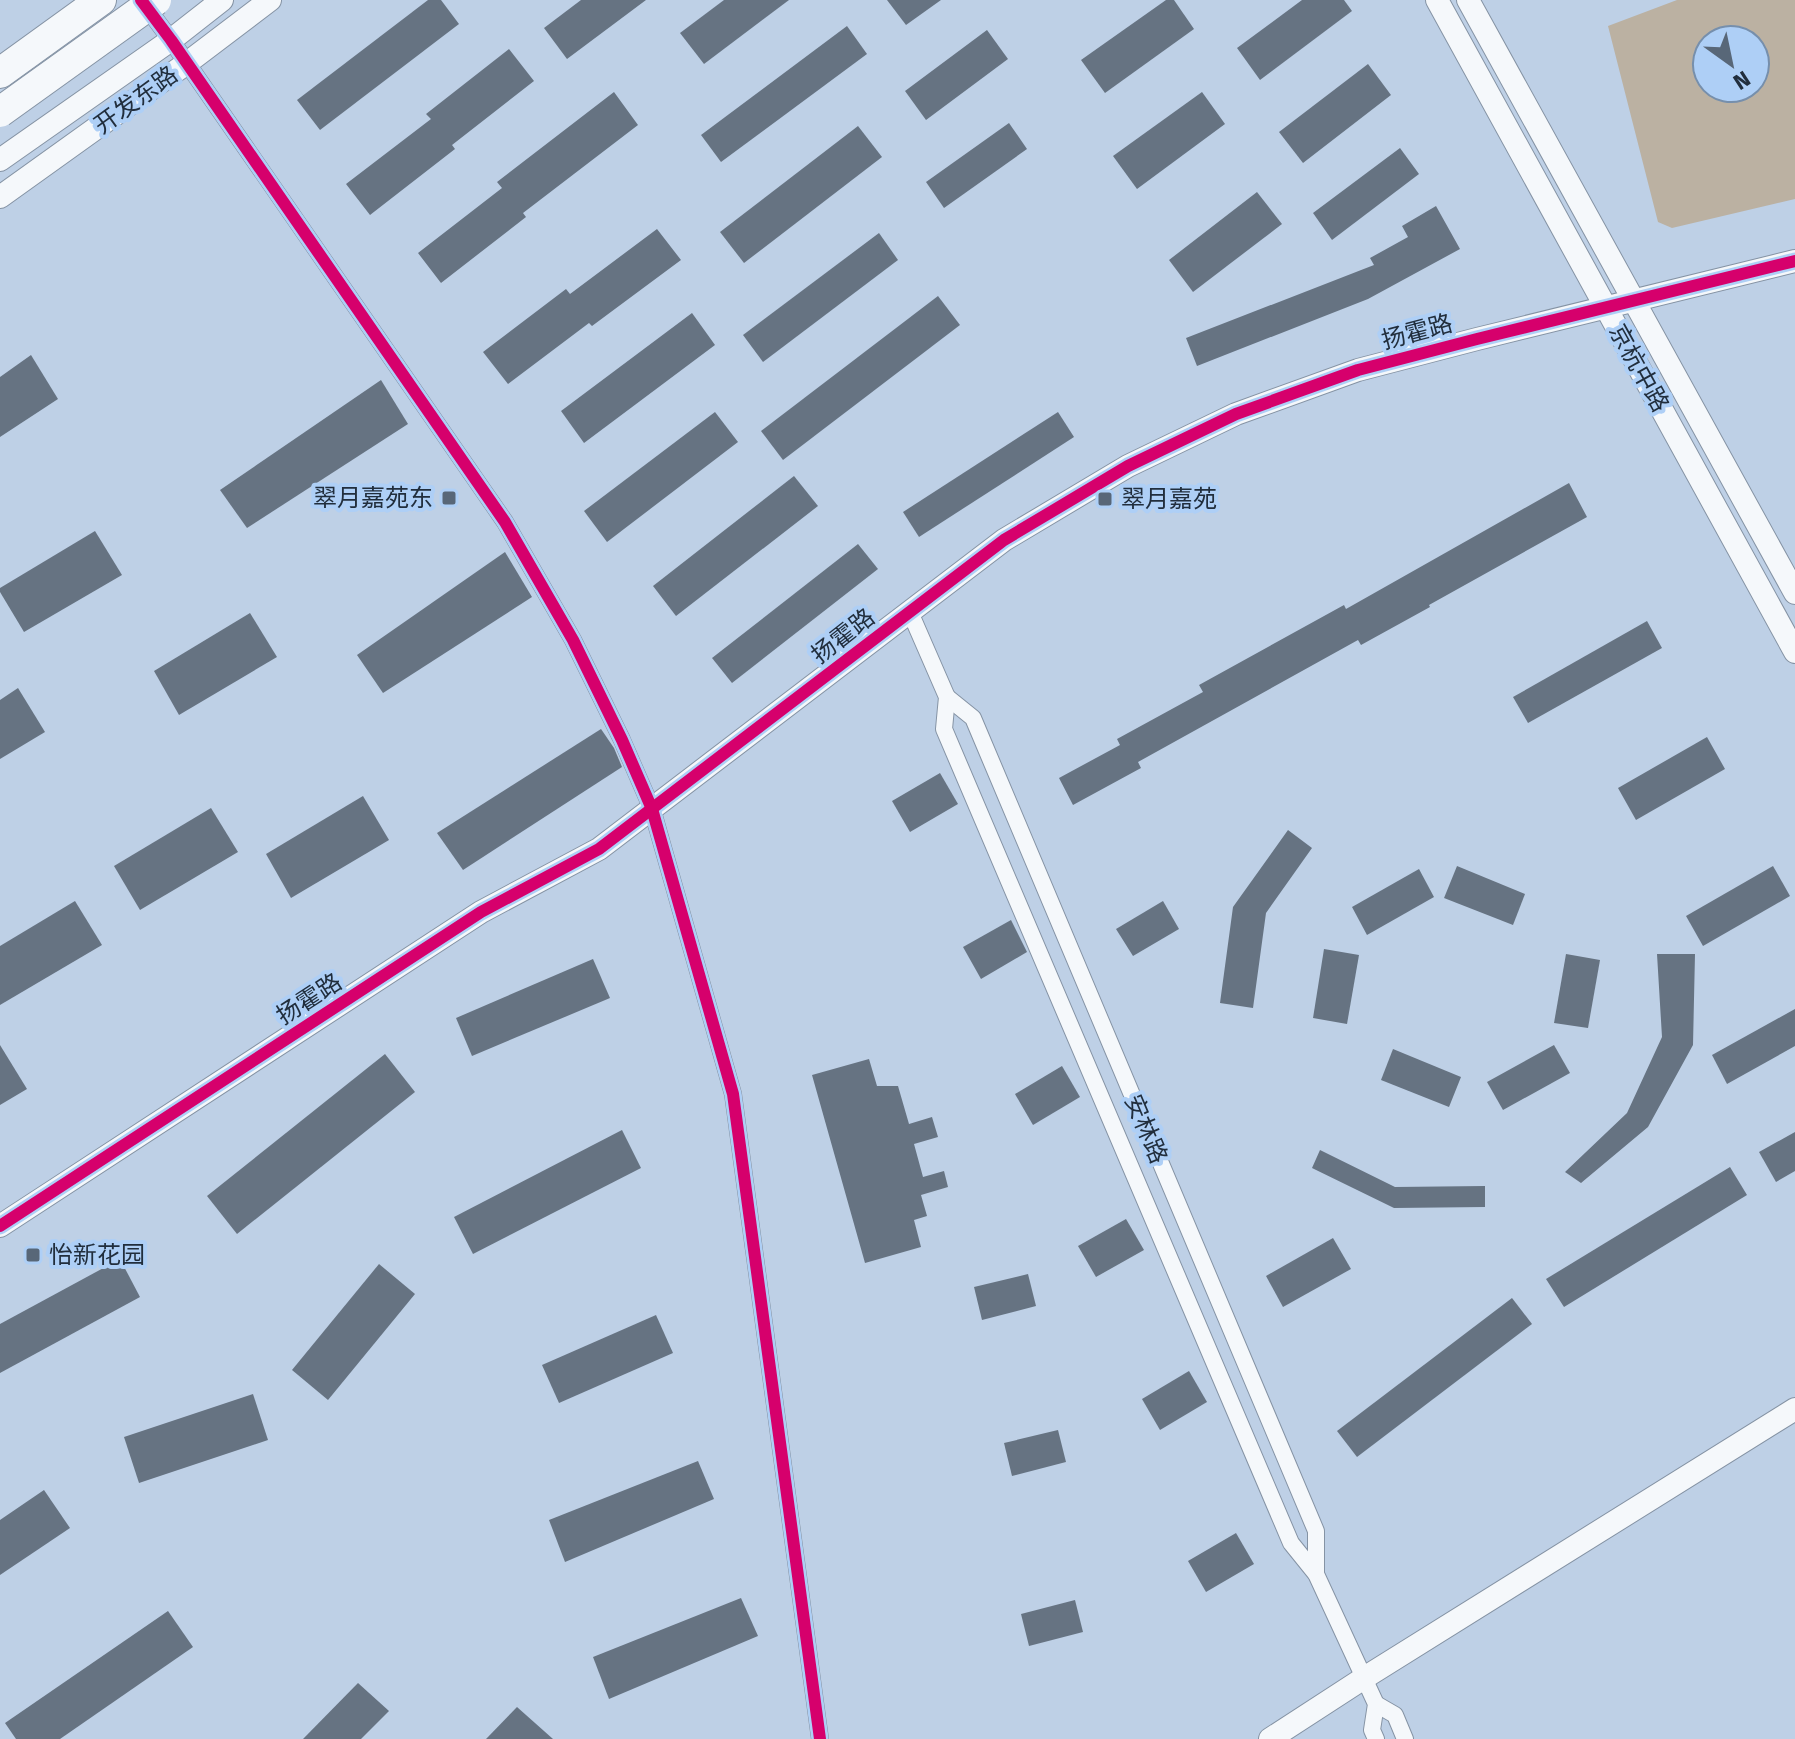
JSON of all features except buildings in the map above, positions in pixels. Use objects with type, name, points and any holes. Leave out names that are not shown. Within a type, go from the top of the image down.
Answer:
[{"type":"highway","points":[[0,73],[101,0]]},
{"type":"highway","points":[[0,112],[156,0]]},
{"type":"street","points":[[141,0],[505,522],[573,640],[652,809],[733,1094],[820,1739]]},
{"type":"street","name":"开发东路","points":[[0,160],[171,40],[222,0]]},
{"type":"street","name":"开发东路","points":[[0,197],[270,0]]},
{"type":"street","name":"京杭中路","points":[[1437,0],[1795,652]]},
{"type":"street","name":"京杭中路","points":[[1468,0],[1795,593]]},
{"type":"street","name":"扬霍路","points":[[0,1226],[481,912],[599,849],[1004,540],[1128,466],[1236,414],[1358,370],[1795,261]]},
{"type":"street","name":"安林路","points":[[910,612],[947,697],[973,718],[1316,1531],[1316,1574]]},
{"type":"street","name":"安林路","points":[[947,697],[944,729],[1291,1543],[1316,1574],[1376,1704],[1372,1730],[1376,1739]]},
{"type":"street","points":[[1135,1177],[1160,1162]]},
{"type":"street","points":[[1270,1739],[1795,1409]]},
{"type":"street","name":"安林路","points":[[1376,1704],[1395,1715],[1405,1739]]},
{"type":"shaded area","points":[[1677,0],[1795,0],[1795,199],[1672,228],[1658,222],[1608,26]]},
{"type":"cycle path","points":[[141,0],[505,522],[573,640],[652,809],[733,1094],[820,1739]]},
{"type":"cycle path","points":[[0,1226],[481,912],[599,849],[1004,540],[1128,466],[1236,414],[1358,370],[1795,261]]},
{"type":"place","name":"翠月嘉苑东","points":[[449,498]]},
{"type":"place","name":"翠月嘉苑","points":[[1105,499]]},
{"type":"place","name":"怡新花园","points":[[33,1255]]}]
